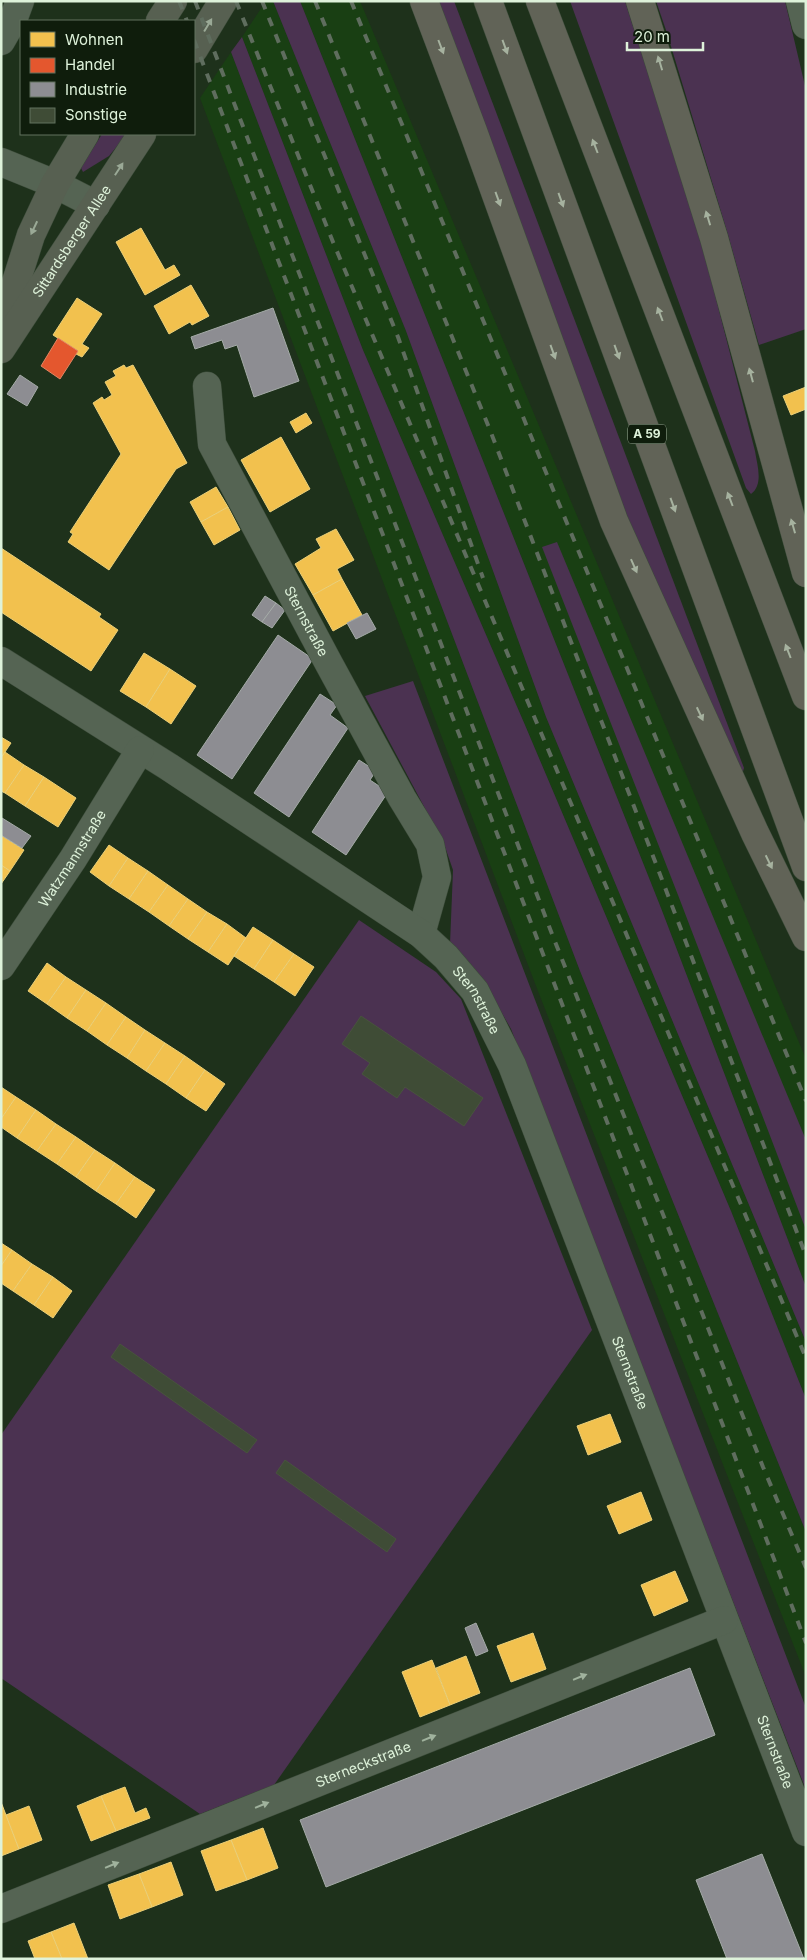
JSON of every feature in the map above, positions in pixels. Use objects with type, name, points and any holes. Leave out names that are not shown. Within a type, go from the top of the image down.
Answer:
[{"type":"highway","points":[[424,1],[614,522],[751,825],[806,937]]},
{"type":"highway","name":"A 59","points":[[488,1],[806,867]]},
{"type":"highway","points":[[540,1],[806,696]]},
{"type":"highway","points":[[640,1],[714,238],[806,573]]},
{"type":"main road","points":[[161,20],[173,1]]},
{"type":"main road","points":[[195,48],[223,1]]},
{"type":"main road","name":"Sittardsberger Allee","points":[[1,329],[31,235],[55,184],[84,135]]},
{"type":"main road","name":"Sittardsberger Allee","points":[[1,349],[141,135]]},
{"type":"street","points":[[1,42],[13,20],[20,1]]},
{"type":"street","points":[[800,1],[806,25]]},
{"type":"street","points":[[1,162],[55,184],[96,205]]},
{"type":"street","name":"Sternstraße","points":[[207,386],[212,444],[402,798],[430,844],[437,876],[421,934]]},
{"type":"street","name":"Sternstraße","points":[[1,661],[421,934],[446,957],[475,991],[512,1065],[806,1832]]},
{"type":"street","name":"Watzmannstraße","points":[[1,966],[73,859],[140,750]]},
{"type":"street","name":"Sterneckstraße","points":[[1,1909],[724,1620]]},
{"type":"shaded area","points":[[266,1],[273,1],[406,331],[546,717],[806,1342],[806,1399],[731,1211],[525,725],[363,350],[242,37]]},
{"type":"shaded area","points":[[273,1],[300,1],[661,908],[806,1287],[806,1342],[546,717],[406,331]]},
{"type":"shaded area","points":[[300,1],[360,1],[806,1059],[806,1287],[661,908]]},
{"type":"shaded area","points":[[437,1],[454,1],[744,768],[742,775],[628,524]]},
{"type":"shaded area","points":[[570,1],[625,1],[701,240],[755,451],[759,480],[751,494],[746,488]]},
{"type":"shaded area","points":[[656,1],[785,1],[806,90],[806,329],[759,345],[728,235]]},
{"type":"shaded area","points":[[242,37],[363,350],[525,725],[731,1211],[806,1399],[806,1532],[580,971],[231,52]]},
{"type":"shaded area","points":[[231,52],[580,971],[806,1532],[806,1677],[536,986],[200,98]]},
{"type":"shaded area","points":[[101,135],[126,135],[109,156],[83,172],[81,168]]},
{"type":"shaded area","points":[[557,542],[806,1140],[806,1230],[542,547]]},
{"type":"shaded area","points":[[413,681],[806,1708],[806,1790],[511,1029],[488,989],[450,944],[453,870],[444,844],[365,696]]},
{"type":"shaded area","points":[[359,920],[436,972],[461,999],[592,1330],[274,1785],[200,1814],[1,1678],[1,1435]]},
{"type":"building: Wohnen","points":[[141,228],[165,270],[174,265],[180,275],[145,295],[116,242]]},
{"type":"building: Wohnen","points":[[191,285],[209,316],[192,325],[190,322],[169,334],[154,306]]},
{"type":"building: Wohnen","points":[[77,298],[102,314],[82,344],[89,348],[82,357],[76,354],[78,351],[53,335]]},
{"type":"building: Wohnen","points":[[124,365],[126,368],[133,365],[187,463],[176,469],[109,570],[68,542],[73,534],[70,532],[121,454],[93,403],[102,397],[104,400],[112,395],[105,382],[116,376],[113,371]]},
{"type":"building: Wohnen","points":[[806,387],[806,409],[791,415],[783,396]]},
{"type":"building: Wohnen","points":[[306,413],[312,423],[296,433],[290,422]]},
{"type":"building: Wohnen","points":[[281,437],[310,489],[270,512],[241,460]]},
{"type":"building: Wohnen","points":[[216,487],[228,507],[201,522],[190,502]]},
{"type":"building: Wohnen","points":[[228,507],[240,530],[214,545],[201,522]]},
{"type":"building: Wohnen","points":[[336,529],[354,560],[337,569],[342,579],[313,595],[295,564],[321,548],[316,539]]},
{"type":"building: Wohnen","points":[[1,548],[101,614],[99,617],[118,630],[91,671],[1,612]]},
{"type":"building: Wohnen","points":[[342,579],[362,615],[333,631],[313,595]]},
{"type":"building: Wohnen","points":[[144,653],[170,669],[146,707],[120,691]]},
{"type":"building: Wohnen","points":[[170,669],[196,686],[171,724],[146,707]]},
{"type":"building: Wohnen","points":[[1,737],[11,743],[1,758]]},
{"type":"building: Wohnen","points":[[5,752],[24,765],[5,793],[1,791],[1,758]]},
{"type":"building: Wohnen","points":[[24,765],[44,777],[25,806],[5,793]]},
{"type":"building: Wohnen","points":[[44,777],[76,798],[58,827],[25,806]]},
{"type":"building: Wohnen","points":[[1,835],[24,850],[10,871],[1,865]]},
{"type":"building: Wohnen","points":[[109,845],[128,858],[109,886],[90,872]]},
{"type":"building: Wohnen","points":[[128,858],[148,871],[129,899],[109,886]]},
{"type":"building: Wohnen","points":[[1,865],[10,871],[1,884]]},
{"type":"building: Wohnen","points":[[148,871],[168,885],[149,912],[129,899]]},
{"type":"building: Wohnen","points":[[168,885],[188,899],[169,926],[149,912]]},
{"type":"building: Wohnen","points":[[188,899],[207,912],[188,939],[169,926]]},
{"type":"building: Wohnen","points":[[207,912],[227,924],[208,952],[188,939]]},
{"type":"building: Wohnen","points":[[227,924],[246,938],[228,965],[208,952]]},
{"type":"building: Wohnen","points":[[253,927],[273,940],[254,969],[234,956]]},
{"type":"building: Wohnen","points":[[273,940],[294,954],[274,982],[254,969]]},
{"type":"building: Wohnen","points":[[294,954],[314,967],[295,996],[274,982]]},
{"type":"building: Wohnen","points":[[47,963],[66,977],[47,1004],[28,991]]},
{"type":"building: Wohnen","points":[[66,977],[86,990],[67,1018],[47,1004]]},
{"type":"building: Wohnen","points":[[86,990],[106,1003],[87,1031],[67,1018]]},
{"type":"building: Wohnen","points":[[106,1003],[126,1017],[107,1045],[87,1031]]},
{"type":"building: Wohnen","points":[[126,1017],[145,1030],[127,1058],[107,1045]]},
{"type":"building: Wohnen","points":[[145,1030],[165,1043],[146,1071],[127,1058]]},
{"type":"building: Wohnen","points":[[165,1043],[185,1056],[166,1084],[146,1071]]},
{"type":"building: Wohnen","points":[[185,1056],[205,1070],[186,1098],[166,1084]]},
{"type":"building: Wohnen","points":[[205,1070],[225,1084],[206,1111],[186,1098]]},
{"type":"building: Wohnen","points":[[1,1087],[16,1097],[1,1119]]},
{"type":"building: Wohnen","points":[[16,1097],[36,1110],[17,1138],[1,1127],[1,1119]]},
{"type":"building: Wohnen","points":[[36,1110],[56,1124],[37,1151],[17,1138]]},
{"type":"building: Wohnen","points":[[56,1124],[76,1137],[57,1164],[37,1151]]},
{"type":"building: Wohnen","points":[[76,1137],[95,1150],[76,1177],[57,1164]]},
{"type":"building: Wohnen","points":[[95,1150],[115,1163],[96,1191],[76,1177]]},
{"type":"building: Wohnen","points":[[115,1163],[135,1177],[116,1204],[96,1191]]},
{"type":"building: Wohnen","points":[[135,1177],[155,1190],[136,1218],[116,1204]]},
{"type":"building: Wohnen","points":[[1,1243],[12,1250],[1,1266]]},
{"type":"building: Wohnen","points":[[12,1250],[32,1264],[13,1291],[1,1283],[1,1266]]},
{"type":"building: Wohnen","points":[[32,1264],[53,1277],[34,1305],[13,1291]]},
{"type":"building: Wohnen","points":[[53,1277],[72,1291],[53,1318],[34,1305]]},
{"type":"building: Wohnen","points":[[610,1414],[621,1442],[588,1455],[577,1426]]},
{"type":"building: Wohnen","points":[[641,1492],[652,1520],[619,1534],[607,1506]]},
{"type":"building: Wohnen","points":[[675,1571],[688,1601],[654,1616],[641,1585]]},
{"type":"building: Wohnen","points":[[533,1633],[546,1669],[511,1682],[497,1646]]},
{"type":"building: Wohnen","points":[[466,1656],[480,1693],[450,1705],[436,1668]]},
{"type":"building: Wohnen","points":[[432,1660],[450,1705],[420,1717],[402,1672]]},
{"type":"building: Wohnen","points":[[125,1787],[135,1813],[146,1808],[150,1818],[116,1831],[101,1796]]},
{"type":"building: Wohnen","points":[[101,1796],[116,1831],[91,1841],[77,1806]]},
{"type":"building: Wohnen","points":[[1,1802],[19,1849],[1,1856]]},
{"type":"building: Wohnen","points":[[29,1806],[42,1840],[19,1849],[6,1815]]},
{"type":"building: Wohnen","points":[[263,1828],[278,1868],[247,1880],[231,1840]]},
{"type":"building: Wohnen","points":[[231,1840],[247,1880],[216,1891],[201,1851]]},
{"type":"building: Wohnen","points":[[171,1862],[183,1895],[152,1907],[139,1874]]},
{"type":"building: Wohnen","points":[[139,1874],[152,1907],[120,1919],[108,1885]]},
{"type":"building: Wohnen","points":[[74,1923],[88,1959],[62,1959],[51,1932]]},
{"type":"building: Wohnen","points":[[51,1932],[62,1959],[35,1959],[28,1941]]},
{"type":"building: Handel","points":[[58,338],[78,351],[60,379],[41,366]]},
{"type":"building: Industrie","points":[[273,308],[299,381],[254,397],[237,345],[225,349],[222,340],[195,349],[191,337]]},
{"type":"building: Industrie","points":[[20,375],[38,387],[27,406],[7,394]]},
{"type":"building: Industrie","points":[[265,596],[276,603],[262,622],[252,615]]},
{"type":"building: Industrie","points":[[276,603],[285,610],[272,628],[262,622]]},
{"type":"building: Industrie","points":[[367,613],[376,629],[356,639],[347,623]]},
{"type":"building: Industrie","points":[[278,635],[313,659],[232,779],[197,755]]},
{"type":"building: Industrie","points":[[320,694],[337,705],[330,715],[348,728],[289,817],[254,793]]},
{"type":"building: Industrie","points":[[359,760],[376,771],[370,780],[388,792],[346,855],[312,832]]},
{"type":"building: Industrie","points":[[2,818],[31,836],[22,848],[1,835]]},
{"type":"building: Industrie","points":[[476,1623],[488,1651],[476,1656],[465,1628]]},
{"type":"building: Industrie","points":[[690,1668],[715,1735],[326,1887],[300,1820]]},
{"type":"building: Industrie","points":[[762,1854],[804,1959],[727,1959],[696,1880]]},
{"type":"building: Sonstige","points":[[361,1016],[483,1098],[464,1126],[405,1087],[397,1098],[362,1074],[370,1063],[342,1044]]},
{"type":"building: Sonstige","points":[[120,1344],[257,1440],[247,1453],[111,1357]]},
{"type":"building: Sonstige","points":[[285,1460],[396,1539],[387,1552],[276,1473]]},
{"type":"railway","points":[[179,1],[187,20]]},
{"type":"railway","points":[[195,1],[552,934],[763,1467],[806,1568]]},
{"type":"railway","points":[[236,1],[333,242],[806,1358]]},
{"type":"railway","points":[[262,1],[398,337],[483,578]]},
{"type":"railway","points":[[315,1],[490,430],[806,1256]]},
{"type":"railway","points":[[351,1],[806,1101]]},
{"type":"railway","points":[[195,43],[806,1643]]}]
